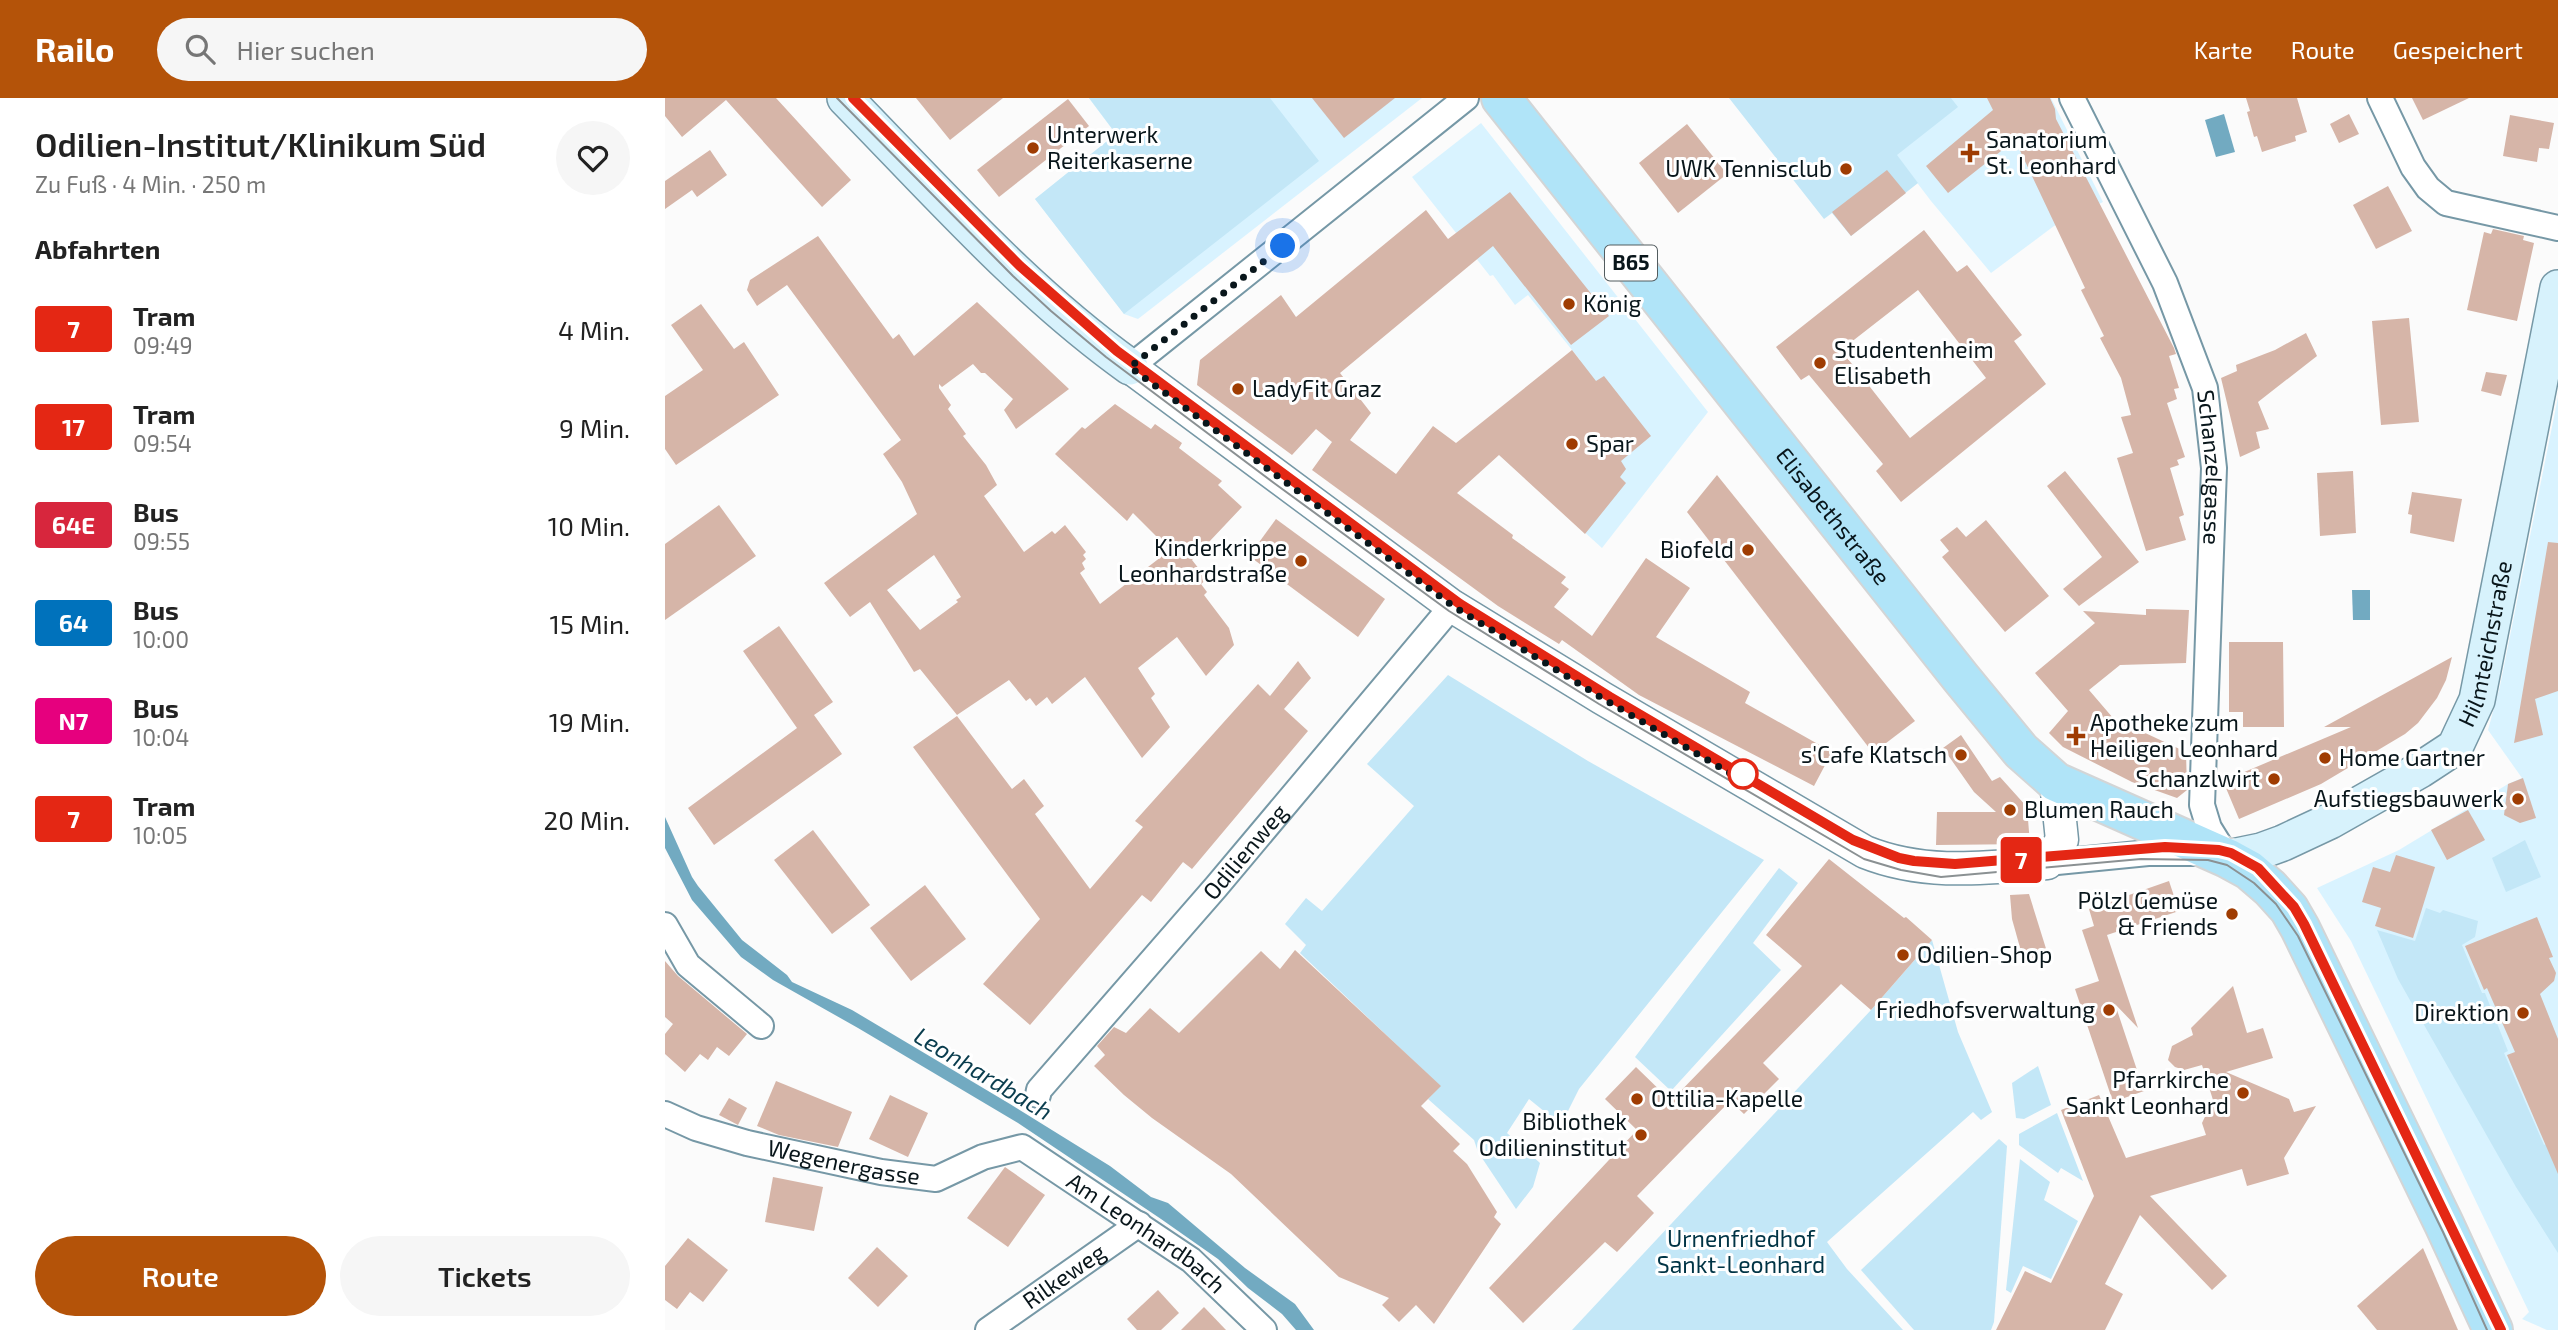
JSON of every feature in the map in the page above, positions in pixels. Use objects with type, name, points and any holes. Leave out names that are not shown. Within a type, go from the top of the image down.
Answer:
[{"type":"main road","points":[[845,98],[1017,271],[1082,330],[1130,367]]},
{"type":"main road","name":"Elisabethstraße","points":[[1501,98],[2021,751],[2056,782],[2227,858]]},
{"type":"main road","name":"Hilmteichstraße","points":[[2227,858],[2261,851],[2329,821],[2455,747],[2477,700],[2558,288]]},
{"type":"main road","name":"B65","points":[[2227,858],[2249,870],[2270,888],[2289,909],[2300,928],[2493,1330]]},
{"type":"street","points":[[1466,98],[1130,367],[1453,606],[1602,698],[1865,852],[1886,860],[1928,868],[1995,867],[2180,851],[2227,858]]},
{"type":"street","name":"Schanzelgasse","points":[[2072,98],[2165,283],[2205,388],[2214,468],[2202,805],[2209,828],[2227,858]]},
{"type":"street","points":[[2380,98],[2413,167],[2428,188],[2446,203],[2558,228]]},
{"type":"street","name":"Odilienweg","points":[[1038,1095],[1039,1090],[1080,1041],[1208,897],[1453,606]]},
{"type":"street","points":[[2047,863],[2062,840],[2056,782]]},
{"type":"street","points":[[665,925],[688,965],[761,1026]]},
{"type":"street","name":"Wegenergasse","points":[[665,1114],[696,1128],[747,1143],[881,1172],[936,1179],[983,1157],[1022,1147]]},
{"type":"street","name":"Am Leonhardbach","points":[[1022,1147],[1191,1260],[1263,1330]]},
{"type":"street","name":"Rilkeweg","points":[[988,1330],[1139,1224]]},
{"type":"shaded area","points":[[1089,98],[1422,98],[1138,319],[1124,314],[1035,199],[1116,134]]},
{"type":"shaded area","points":[[1921,98],[2051,98],[2103,202],[2054,226],[1991,273],[1896,155],[1939,121]]},
{"type":"shaded area","points":[[2224,114],[2235,152],[2216,157],[2205,120]]},
{"type":"shaded area","points":[[1481,123],[1708,412],[1602,548],[1496,452],[1580,360],[1528,295],[1515,305],[1412,177]]},
{"type":"shaded area","points":[[2558,397],[2558,1330],[2547,1330],[2522,1319],[2529,1312],[2351,941],[2317,888],[2399,850],[2522,778],[2488,730],[2500,686]]},
{"type":"shaded area","points":[[2352,590],[2370,590],[2370,620],[2353,620]]},
{"type":"shaded area","name":"Leonhardbach","points":[[665,817],[698,886],[742,940],[787,975],[792,982],[852,1010],[1110,1166],[1151,1197],[1168,1203],[1245,1268],[1295,1304],[1314,1330],[1296,1330],[1282,1314],[1248,1288],[1218,1259],[1018,1123],[773,980],[741,957],[692,900],[665,848]]},
{"type":"green space","points":[[1089,98],[1270,98],[1319,161],[1124,314],[1035,199],[1116,134]]},
{"type":"green space","name":"UWK Tennisclub","points":[[1729,98],[1951,98],[1958,107],[1897,155],[1918,183],[1851,236],[1832,213],[1824,219]]},
{"type":"green space","points":[[1448,675],[1588,761],[1764,860],[1579,1089],[1561,1125],[1529,1099],[1507,1133],[1540,1163],[1533,1187],[1516,1209],[1478,1152],[1474,1140],[1428,1099],[1440,1086],[1300,953],[1306,945],[1285,924],[1306,898],[1322,911],[1414,806],[1367,764]]},
{"type":"green space","points":[[2525,840],[2541,877],[2506,892],[2492,858]]},
{"type":"green space","points":[[1779,868],[1798,883],[1753,943],[1781,970],[1671,1091],[1635,1057]]},
{"type":"green space","points":[[2426,908],[2440,913],[2443,910],[2478,921],[2475,937],[2462,945],[2508,1051],[2504,1053],[2544,1145],[2548,1143],[2558,1168],[2558,1253],[2516,1187],[2398,979],[2377,930],[2415,941]]},
{"type":"green space","name":"Urnenfriedhof Sankt-Leonhard","points":[[1932,940],[1958,1032],[1992,1112],[1981,1120],[1973,1112],[1827,1242],[1847,1269],[1903,1330],[1572,1330],[1871,1010]]},
{"type":"green space","points":[[2038,1066],[2051,1105],[2024,1119],[2016,1118],[2012,1083]]},
{"type":"green space","points":[[2057,1113],[2083,1181],[2061,1168],[2058,1173],[2019,1145],[2019,1134]]},
{"type":"green space","points":[[1999,1139],[2007,1146],[1994,1322],[1991,1330],[1914,1330],[1861,1270]]},
{"type":"green space","points":[[2020,1159],[2050,1182],[2044,1200],[2078,1221],[2051,1279],[2023,1266],[2011,1293],[2006,1290]]},
{"type":"building","points":[[665,98],[776,98],[851,180],[822,207],[726,100],[682,137],[665,116]]},
{"type":"building","points":[[916,98],[1003,98],[950,140]]},
{"type":"building","points":[[1312,98],[1395,98],[1344,138]]},
{"type":"building","points":[[1987,98],[2050,98],[2056,119],[2174,348],[2176,354],[2169,356],[2179,388],[2174,389],[2177,399],[2167,403],[2185,457],[2177,460],[2179,465],[2170,468],[2184,515],[2179,517],[2186,540],[2146,551],[2117,458],[2133,453],[2121,417],[2131,415],[2121,378],[2100,338],[2104,336],[2081,290],[2085,288],[2015,140],[1948,193],[1926,166],[1993,110]]},
{"type":"building","points":[[2246,98],[2297,98],[2307,132],[2295,136],[2296,141],[2262,152],[2257,136],[2254,137]]},
{"type":"building","points":[[2412,98],[2469,98],[2423,120]]},
{"type":"building","name":"Unterwerk Reiterkaserne","points":[[1068,99],[1089,126],[999,197],[977,170]]},
{"type":"building","points":[[2349,114],[2359,134],[2339,143],[2330,124]]},
{"type":"building","points":[[2510,115],[2554,123],[2549,149],[2539,148],[2537,162],[2503,156]]},
{"type":"building","points":[[1687,124],[1727,174],[1678,213],[1639,163]]},
{"type":"building","points":[[710,150],[727,175],[697,197],[692,190],[665,209],[665,181]]},
{"type":"building","points":[[1887,170],[1906,193],[1851,236],[1832,212]]},
{"type":"building","points":[[2388,186],[2412,231],[2376,249],[2353,205]]},
{"type":"building","points":[[1510,192],[1609,316],[1571,345],[1493,246],[1340,373],[1371,413],[1350,440],[1396,474],[1433,426],[1456,443],[1572,350],[1596,381],[1604,376],[1651,436],[1621,461],[1626,469],[1620,477],[1626,483],[1585,534],[1499,455],[1457,493],[1566,577],[1561,583],[1569,589],[1554,607],[1592,636],[1646,558],[1690,588],[1656,637],[1750,692],[1745,703],[1832,752],[1814,786],[1639,695],[1562,640],[1559,644],[1498,606],[1312,470],[1332,442],[1316,429],[1292,455],[1197,385],[1200,360],[1281,295],[1296,317],[1426,210],[1448,239]]},
{"type":"building","points":[[2493,229],[2524,236],[2523,240],[2534,243],[2517,321],[2467,310],[2484,232],[2491,234]]},
{"type":"building","name":"Studentenheim Elisabeth","points":[[1924,230],[1957,272],[1967,265],[2022,335],[2014,341],[2046,384],[1901,502],[1876,471],[1883,464],[1809,375],[1801,380],[1776,347]],"holes":[[[1918,290],[1986,378],[1910,438],[1841,350]]]},
{"type":"building","points":[[818,236],[893,339],[899,334],[914,356],[977,302],[1069,389],[1016,429],[1004,410],[1013,399],[973,364],[942,387],[939,384],[939,388],[951,405],[948,409],[966,434],[963,436],[986,465],[997,485],[984,496],[1024,552],[1052,531],[1055,534],[1065,525],[1086,552],[1083,555],[1086,559],[1082,563],[1085,569],[1080,573],[1100,604],[1170,550],[1133,513],[1127,521],[1055,454],[1082,427],[1085,429],[1115,404],[1151,429],[1155,424],[1182,443],[1179,448],[1222,481],[1218,485],[1242,507],[1192,560],[1207,579],[1201,584],[1207,592],[1204,595],[1229,628],[1234,645],[1206,676],[1177,637],[1138,668],[1155,694],[1151,698],[1170,727],[1142,758],[1085,677],[1052,704],[1047,697],[1036,706],[1030,698],[1026,701],[1009,680],[957,715],[920,669],[914,672],[870,602],[850,617],[824,583],[917,514],[902,482],[883,454],[901,440],[787,285],[757,306],[747,290],[750,280]],"holes":[[[934,555],[961,597],[920,630],[887,590]]]},
{"type":"building","points":[[701,304],[734,349],[744,342],[779,395],[676,465],[665,449],[665,396],[703,370],[671,325]]},
{"type":"building","points":[[2409,318],[2419,422],[2381,425],[2372,321]]},
{"type":"building","points":[[2306,333],[2317,356],[2258,402],[2269,429],[2256,432],[2260,448],[2240,457],[2221,378],[2237,371],[2236,365],[2275,350]]},
{"type":"building","points":[[2486,372],[2507,375],[2501,396],[2481,391]]},
{"type":"building","points":[[2065,471],[2139,562],[2079,606],[2063,589],[2102,557],[2047,486]]},
{"type":"building","points":[[2353,471],[2356,533],[2320,536],[2317,473]]},
{"type":"building","points":[[1717,475],[1915,721],[1873,753],[1687,512]]},
{"type":"building","points":[[2412,492],[2462,499],[2454,542],[2410,533],[2412,515],[2408,514]]},
{"type":"building","points":[[719,505],[756,556],[665,620],[665,544]]},
{"type":"building","points":[[1276,519],[1385,599],[1358,637],[1249,556]]},
{"type":"building","points":[[1986,520],[2049,596],[2005,632],[1942,557],[1949,551],[1940,540],[1957,527],[1966,537]]},
{"type":"building","points":[[2548,542],[2558,543],[2558,691],[2535,699],[2543,735],[2514,743]]},
{"type":"building","points":[[2146,609],[2189,610],[2186,663],[2120,665],[2089,690],[2113,718],[2186,752],[2187,790],[2177,798],[2132,782],[2063,747],[2049,733],[2068,711],[2035,673],[2095,623],[2083,611],[2146,615]]},
{"type":"building","points":[[779,626],[833,702],[814,715],[842,754],[714,845],[688,808],[797,728],[743,651]]},
{"type":"building","points":[[2229,642],[2283,642],[2284,727],[2243,727],[2243,712],[2229,712]]},
{"type":"building","points":[[2452,657],[2446,680],[2437,698],[2418,723],[2405,734],[2321,784],[2239,819],[2223,781],[2351,727],[2324,727]]},
{"type":"building","points":[[1298,661],[1311,678],[1284,709],[1308,731],[1192,869],[1183,862],[1151,902],[1142,895],[1030,1025],[983,984],[1040,919],[913,747],[957,716],[1012,789],[1024,779],[1044,806],[1035,814],[1090,889],[1143,827],[1135,821],[1258,684],[1270,696]]},
{"type":"building","points":[[1961,735],[1992,781],[2000,777],[2027,807],[2030,844],[1936,845],[1937,812],[1996,812],[1974,792],[1943,748]]},
{"type":"building","name":"Aufstiegsbauwerk","points":[[2523,778],[2536,818],[2520,823],[2504,815],[2508,784]]},
{"type":"building","points":[[2468,810],[2485,840],[2447,860],[2431,830]]},
{"type":"building","points":[[813,830],[870,905],[832,934],[774,860]]},
{"type":"building","points":[[2396,855],[2435,867],[2413,938],[2375,926],[2381,908],[2362,902],[2373,867],[2390,872]]},
{"type":"building","points":[[1829,859],[1932,940],[1871,1010],[1841,984],[1763,1063],[1779,1079],[1744,1114],[1730,1101],[1637,1196],[1654,1213],[1617,1252],[1605,1242],[1523,1323],[1489,1288],[1637,1130],[1605,1099],[1636,1067],[1671,1101],[1802,966],[1766,935]]},
{"type":"building","points":[[2169,881],[2179,911],[2107,935],[2138,1028],[2115,1004],[2144,1091],[2113,1102],[2075,989],[2099,981],[2082,930],[2094,926],[2089,909]]},
{"type":"building","points":[[925,885],[966,939],[911,981],[870,928]]},
{"type":"building","points":[[2029,894],[2048,955],[2024,962],[2012,919],[2010,895]]},
{"type":"building","name":"Direktion","points":[[2537,917],[2553,957],[2549,958],[2556,973],[2554,981],[2540,994],[2558,1039],[2558,1174],[2507,1055],[2515,1052],[2465,946]]},
{"type":"building","points":[[1295,950],[1441,1086],[1421,1106],[1460,1144],[1453,1151],[1467,1164],[1497,1212],[1494,1217],[1501,1224],[1434,1324],[1416,1305],[1399,1322],[1382,1305],[1389,1298],[1339,1277],[1231,1174],[1152,1118],[1094,1066],[1105,1055],[1097,1046],[1114,1027],[1126,1033],[1150,1008],[1179,1033],[1261,951],[1280,969]]},
{"type":"building","points":[[665,961],[678,976],[747,1034],[729,1056],[717,1047],[708,1060],[700,1054],[685,1072],[665,1054],[665,1034],[673,1024],[665,1017]]},
{"type":"building","points":[[2233,986],[2247,1033],[2263,1028],[2273,1058],[2226,1072],[2289,1099],[2294,1112],[2316,1106],[2284,1158],[2289,1174],[2247,1186],[2242,1169],[2150,1196],[2227,1276],[2212,1290],[2140,1215],[2105,1284],[2123,1294],[2105,1330],[1996,1330],[2025,1271],[2051,1283],[2094,1196],[2061,1110],[2099,1095],[2126,1158],[2206,1135],[2202,1123],[2213,1100],[2202,1065],[2184,1070],[2175,1067],[2168,1060],[2172,1046],[2193,1035],[2191,1028]]},
{"type":"building","points":[[776,1081],[852,1112],[838,1147],[779,1135],[757,1126]]},
{"type":"building","points":[[890,1095],[928,1113],[908,1157],[869,1139]]},
{"type":"building","points":[[729,1098],[747,1108],[738,1125],[719,1115]]},
{"type":"building","points":[[1005,1167],[1045,1195],[1008,1247],[967,1218]]},
{"type":"building","points":[[773,1177],[823,1187],[814,1231],[765,1222]]},
{"type":"building","points":[[688,1238],[728,1270],[703,1302],[690,1292],[677,1309],[665,1300],[665,1266]]},
{"type":"building","points":[[877,1247],[908,1276],[878,1307],[848,1278]]},
{"type":"building","points":[[2423,1248],[2458,1330],[2377,1330],[2357,1306]]},
{"type":"building","points":[[1158,1290],[1179,1313],[1161,1330],[1137,1330],[1127,1319]]},
{"type":"building","points":[[1204,1307],[1226,1330],[1181,1330]]},
{"type":"tram line","points":[[837,98],[1051,311],[1106,357],[1274,483],[1449,611],[1599,704],[1864,859],[1901,870],[1941,877],[2141,859],[2208,860],[2227,865],[2254,883],[2276,904],[2298,936],[2443,1232],[2487,1330]]},
{"type":"tram line","points":[[853,98],[1020,266],[1116,350],[1460,605],[1853,840],[1899,858],[1955,864],[2165,847],[2219,850],[2231,853],[2258,868],[2294,907],[2304,924],[2501,1330]]},
{"type":"tram line","name":"7","points":[[853,98],[1020,266],[1117,351],[1460,604],[1610,697],[1853,840],[1899,858],[1933,863],[1986,863],[2165,847],[2219,850],[2231,853],[2258,868],[2294,907],[2304,924],[2501,1330]]},
{"type":"place","name":"Unterwerk Reiterkaserne","points":[[1033,148]]},
{"type":"place","name":"Sanatorium St. Leonhard","points":[[1970,153]]},
{"type":"place","name":"UWK Tennisclub","points":[[1846,169]]},
{"type":"place","name":"König","points":[[1569,304]]},
{"type":"place","name":"Studentenheim Elisabeth","points":[[1820,363]]},
{"type":"place","name":"LadyFit Graz","points":[[1238,389]]},
{"type":"place","name":"Spar","points":[[1572,444]]},
{"type":"place","name":"Biofeld","points":[[1748,550]]},
{"type":"place","name":"Kinderkrippe Leonhardstraße","points":[[1301,561]]},
{"type":"place","name":"Apotheke zum Heiligen Leonhard","points":[[2076,736]]},
{"type":"place","name":"s'Cafe Klatsch","points":[[1961,755]]},
{"type":"place","name":"Home Gartner","points":[[2325,758]]},
{"type":"place","name":"Schanzlwirt","points":[[2274,779]]},
{"type":"place","name":"Aufstiegsbauwerk","points":[[2518,799]]},
{"type":"place","name":"Blumen Rauch","points":[[2010,810]]},
{"type":"place","name":"Pölzl Gemüse & Friends","points":[[2232,914]]},
{"type":"place","name":"Odilien-Shop","points":[[1903,955]]},
{"type":"place","name":"Friedhofsverwaltung","points":[[2109,1010]]},
{"type":"place","name":"Direktion","points":[[2523,1013]]},
{"type":"place","name":"Pfarrkirche Sankt Leonhard","points":[[2243,1093]]},
{"type":"place","name":"Ottilia-Kapelle","points":[[1637,1099]]},
{"type":"place","name":"Bibliothek Odilieninstitut","points":[[1641,1135]]},
{"type":"route","points":[[1283,246],[1130,367],[1453,606],[1745,782],[1743,774]]}]
